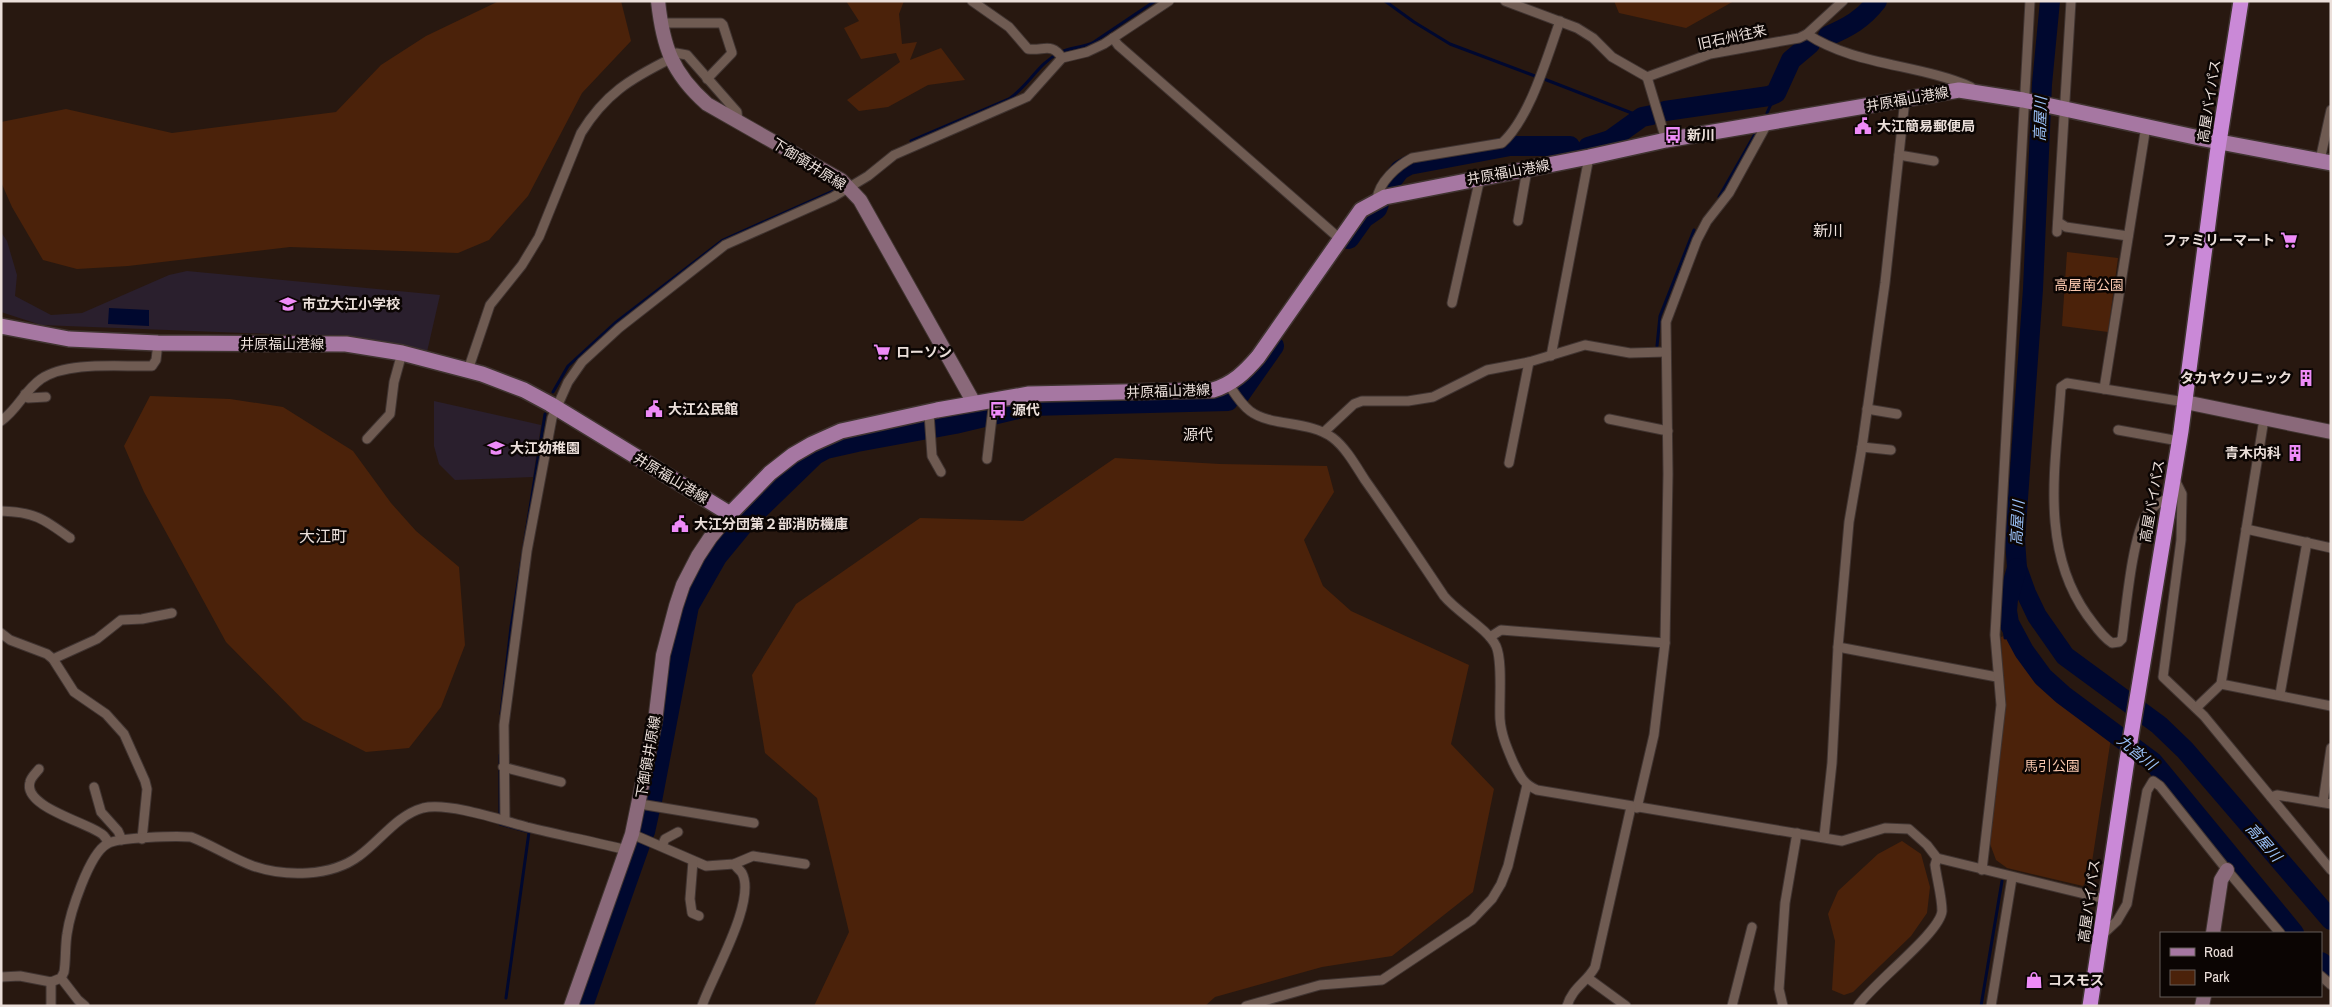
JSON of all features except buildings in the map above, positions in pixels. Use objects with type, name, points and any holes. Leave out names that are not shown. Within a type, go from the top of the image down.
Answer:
[{"type":"highway","name":"高屋バイパス","points":[[2090,1006],[2168,498],[2185,402],[2241,1]]},
{"type":"main road","name":"下御領井原線","points":[[658,1],[660,23],[669,57],[685,83],[694,93],[707,104],[832,175],[850,188],[871,218],[974,403]]},
{"type":"main road","name":"井原福山港線","points":[[1,326],[61,338],[158,343],[346,344],[402,353],[468,370],[524,390],[556,407],[730,514],[770,473],[793,455],[841,431],[930,423],[974,403],[993,409],[1029,394],[1213,390],[1229,385],[1258,356],[1361,210],[1377,200],[1666,140],[1946,91],[1978,92],[2220,142],[2325,161]]},
{"type":"main road","points":[[2185,402],[2330,429]]},
{"type":"main road","name":"下御領井原線","points":[[572,1006],[627,850],[640,804],[655,722],[663,655],[676,606],[695,561],[710,538],[730,514]]},
{"type":"main road","points":[[2213,932],[2221,880],[2227,870]]},
{"type":"street","points":[[972,1],[1009,27],[1028,49],[1052,48],[1060,55]]},
{"type":"street","points":[[506,820],[504,725],[515,629],[527,551],[556,407],[568,382],[582,362],[599,345],[703,261],[741,236],[850,188],[894,155],[1027,97],[1060,55],[1087,52],[1113,38],[1169,1]]},
{"type":"street","points":[[1505,1],[1585,33],[1612,57],[1648,77],[1666,140]]},
{"type":"street","points":[[1843,1],[1807,34],[1814,39],[1857,56],[1912,68],[1959,82],[1978,92]]},
{"type":"street","points":[[1982,870],[2000,725],[2001,705],[1997,678],[1995,635],[2030,1]]},
{"type":"street","points":[[2057,232],[2062,108],[2071,1]]},
{"type":"street","points":[[1377,200],[1378,191],[1384,183],[1401,164],[1412,158],[1502,143],[1508,138],[1528,106],[1560,22]]},
{"type":"street","points":[[660,23],[721,23],[723,25],[732,53],[707,79]]},
{"type":"street","name":"旧石州往来","points":[[1648,77],[1710,54],[1799,38],[1807,34]]},
{"type":"street","points":[[1113,38],[1118,45],[1340,239]]},
{"type":"street","points":[[468,370],[487,311],[534,245],[581,133],[590,119],[614,91],[676,53],[687,55],[737,112],[738,122]]},
{"type":"street","points":[[1824,837],[1832,763],[1838,647],[1849,522],[1868,409],[1885,284],[1905,99]]},
{"type":"street","points":[[2325,161],[2331,110]]},
{"type":"street","points":[[1566,1006],[1575,989],[1588,979],[1595,967],[1654,734],[1665,643],[1668,431],[1666,322],[1697,240],[1707,221],[1729,193],[1768,122]]},
{"type":"street","points":[[2104,389],[2146,126]]},
{"type":"street","points":[[1899,155],[1934,161]]},
{"type":"street","points":[[1551,356],[1589,157]]},
{"type":"street","points":[[1518,221],[1527,170]]},
{"type":"street","points":[[1452,303],[1480,178]]},
{"type":"street","points":[[2058,222],[2066,227],[2128,236]]},
{"type":"street","points":[[4,416],[15,410],[25,394],[42,378],[58,372],[79,367],[152,366],[156,360],[158,343]]},
{"type":"street","points":[[1324,432],[1354,404],[1362,401],[1408,401],[1433,397],[1487,370],[1529,362],[1585,346],[1630,353],[1666,352]]},
{"type":"street","points":[[367,439],[390,414],[394,382],[402,353]]},
{"type":"street","points":[[1509,463],[1529,362]]},
{"type":"street","points":[[2168,498],[2155,504],[2146,516],[2136,543],[2122,639],[2119,642],[2112,643],[2092,622],[2078,602],[2066,576],[2057,548],[2053,518],[2061,387],[2067,383],[2185,402]]},
{"type":"street","points":[[1229,385],[1242,404],[1251,412],[1324,432],[1342,447],[1444,596],[1454,608],[1490,637],[1497,648],[1500,721],[1506,746],[1520,777],[1527,786],[1537,790],[1634,807],[1842,841],[1885,828],[1909,830],[1927,845],[1937,858],[2012,878],[2105,899]]},
{"type":"street","points":[[25,394],[28,398],[46,397]]},
{"type":"street","points":[[987,459],[993,409]]},
{"type":"street","points":[[1868,409],[1897,414]]},
{"type":"street","points":[[1610,418],[1668,431]]},
{"type":"street","points":[[2196,708],[2221,684],[2264,418]]},
{"type":"street","points":[[930,423],[932,456],[935,465],[941,472]]},
{"type":"street","points":[[2118,430],[2179,441]]},
{"type":"street","points":[[1862,446],[1891,450]]},
{"type":"street","points":[[2173,475],[2182,494],[2182,527],[2163,677],[2196,708],[2331,870]]},
{"type":"street","points":[[1,512],[20,512],[39,516],[70,538]]},
{"type":"street","points":[[2246,529],[2331,548]]},
{"type":"street","points":[[2280,694],[2307,542]]},
{"type":"street","points":[[53,659],[97,638],[121,620],[142,619],[172,613]]},
{"type":"street","points":[[1490,637],[1501,630],[1665,643]]},
{"type":"street","points":[[1,633],[10,640],[47,654],[53,659],[74,692],[106,714],[124,734],[147,789],[142,839]]},
{"type":"street","points":[[1838,647],[1997,678]]},
{"type":"street","points":[[2221,684],[2280,694],[2331,706]]},
{"type":"street","points":[[2271,797],[2277,795],[2327,803],[2331,748]]},
{"type":"street","points":[[504,767],[561,782]]},
{"type":"street","points":[[39,769],[30,781],[29,788],[33,795],[65,818],[99,832],[108,843]]},
{"type":"street","points":[[2100,936],[2117,921],[2127,904],[2147,791],[2151,782],[2155,782],[2160,786],[2279,932]]},
{"type":"street","points":[[1246,1006],[1320,985],[1382,980],[1472,920],[1492,899],[1501,884],[1508,866],[1527,786]]},
{"type":"street","points":[[94,787],[101,812],[118,831],[122,840]]},
{"type":"street","points":[[640,804],[754,823]]},
{"type":"street","points":[[1,977],[20,976],[51,982],[61,978],[64,972],[67,934],[79,892],[100,849],[108,843],[122,840],[191,837],[254,866],[278,871],[319,872],[336,868],[360,856],[405,817],[422,808],[446,808],[506,820],[627,850]]},
{"type":"street","points":[[662,846],[665,839],[678,832]]},
{"type":"street","points":[[1783,1006],[1779,989],[1785,903],[1797,833]]},
{"type":"street","points":[[632,834],[706,866],[734,864],[753,856],[805,864]]},
{"type":"street","points":[[1858,1006],[1938,921],[1942,912],[1936,865],[1937,858]]},
{"type":"street","points":[[693,861],[690,899],[692,913],[700,916]]},
{"type":"street","points":[[702,1006],[727,949],[744,899],[745,885],[742,873],[734,864]]},
{"type":"street","points":[[1991,1006],[2012,878]]},
{"type":"street","points":[[1732,1006],[1752,927]]},
{"type":"street","points":[[61,978],[84,1006]]},
{"type":"street","points":[[1588,979],[1626,1006]]},
{"type":"street","points":[[51,982],[51,1006]]},
{"type":"shaded area","points":[[1,232],[7,241],[17,275],[15,296],[51,315],[82,313],[169,275],[187,271],[440,295],[427,352],[349,337],[41,325],[1,312]]},
{"type":"shaded area","points":[[434,401],[541,425],[533,477],[455,480],[439,464],[434,446]]},
{"type":"green space","points":[[499,1],[621,1],[631,41],[582,93],[528,196],[489,240],[458,253],[290,247],[128,266],[77,269],[43,260],[12,207],[1,182],[1,122],[66,109],[172,133],[336,112],[381,65],[426,36]]},
{"type":"green space","points":[[846,1],[904,1],[899,14],[902,44],[917,42],[910,60],[941,48],[965,80],[928,85],[888,107],[859,111],[847,100],[900,62],[896,53],[861,59],[844,28],[859,21]]},
{"type":"green space","points":[[1614,1],[1734,1],[1686,28],[1619,13]]},
{"type":"green space","name":"高屋南公園","points":[[2067,252],[2118,258],[2108,332],[2062,326]]},
{"type":"green space","points":[[150,396],[230,399],[283,407],[353,451],[391,503],[416,531],[459,567],[465,645],[441,707],[409,748],[366,752],[303,720],[226,642],[144,492],[124,446]]},
{"type":"green space","points":[[1115,458],[1220,464],[1327,466],[1334,492],[1304,540],[1323,586],[1351,611],[1469,665],[1451,744],[1494,789],[1473,892],[1392,956],[1322,967],[1215,997],[1205,1006],[814,1006],[849,932],[817,798],[765,753],[752,675],[796,604],[920,518],[1023,521]]},
{"type":"green space","name":"馬引公園","points":[[2010,634],[2019,657],[2044,687],[2111,738],[2090,875],[2083,886],[2007,868],[1996,860],[1989,841],[2004,708],[2001,637]]},
{"type":"green space","points":[[1902,841],[1921,854],[1930,887],[1927,913],[1911,936],[1853,992],[1844,995],[1832,990],[1835,941],[1828,914],[1838,891],[1878,854]]},
{"type":"water","points":[[109,308],[149,310],[149,326],[108,324]]},
{"type":"waterway","points":[[911,141],[1009,99],[1052,57],[1063,51],[1094,42],[1155,1]]},
{"type":"waterway","points":[[1385,1],[1414,22],[1450,44],[1535,76]]},
{"type":"waterway","points":[[1828,36],[1855,22],[1877,1]]},
{"type":"waterway","name":"高屋川","points":[[2050,1],[2042,84],[2033,289],[2015,540],[2017,568],[2037,616],[2065,656],[2159,725],[2185,750],[2331,920]]},
{"type":"waterway","points":[[1665,111],[1769,96],[1776,93],[1791,60],[1810,44]]},
{"type":"waterway","points":[[1544,79],[1642,117]]},
{"type":"waterway","points":[[1767,113],[1776,93]]},
{"type":"waterway","points":[[1588,147],[1610,140],[1642,117],[1652,115]]},
{"type":"waterway","points":[[1719,197],[1755,134]]},
{"type":"waterway","points":[[1387,187],[1400,170],[1409,165],[1510,146],[1570,146]]},
{"type":"waterway","points":[[553,392],[568,366],[615,323],[723,240],[833,191]]},
{"type":"waterway","points":[[1349,239],[1364,218],[1377,209],[1379,204]]},
{"type":"waterway","points":[[1657,346],[1660,316],[1694,230]]},
{"type":"waterway","points":[[1239,396],[1274,346]]},
{"type":"waterway","points":[[652,801],[689,606],[717,557],[745,523],[815,455],[826,449],[955,424],[1030,406],[1228,401]]},
{"type":"waterway","points":[[501,714],[511,627],[545,414]]},
{"type":"waterway","name":"九沓川","points":[[2017,568],[2008,599],[2009,623],[2024,651],[2043,677],[2063,695],[2153,762],[2293,932]]},
{"type":"waterway","points":[[2005,638],[2004,622],[2007,611]]},
{"type":"waterway","points":[[500,755],[500,814]]},
{"type":"waterway","points":[[645,832],[650,809]]},
{"type":"waterway","points":[[500,824],[529,832],[506,998]]},
{"type":"waterway","points":[[583,1006],[641,842]]},
{"type":"waterway","points":[[1981,1006],[2002,881]]},
{"type":"waterway","name":"九沓川","points":[[2322,963],[2331,971]]},
{"type":"place","name":"大江簡易郵便局","points":[[1863,126]]},
{"type":"place","name":"新川","points":[[1673,135]]},
{"type":"place","name":"ファミリーマート","points":[[2289,240]]},
{"type":"place","name":"市立大江小学校","points":[[288,304]]},
{"type":"place","name":"ローソン","points":[[882,352]]},
{"type":"place","name":"タカヤクリニック","points":[[2306,378]]},
{"type":"place","name":"大江公民館","points":[[654,409]]},
{"type":"place","name":"源代","points":[[998,410]]},
{"type":"place","name":"大江幼稚園","points":[[496,448]]},
{"type":"place","name":"青木内科","points":[[2295,453]]},
{"type":"place","name":"大江分団第２部消防機庫","points":[[680,524]]},
{"type":"place","name":"コスモス","points":[[2034,980]]},
{"type":"district","name":"新川","points":[[1828,230]]},
{"type":"district","name":"源代","points":[[1198,434]]},
{"type":"district","name":"大江町","points":[[323,536]]}]
